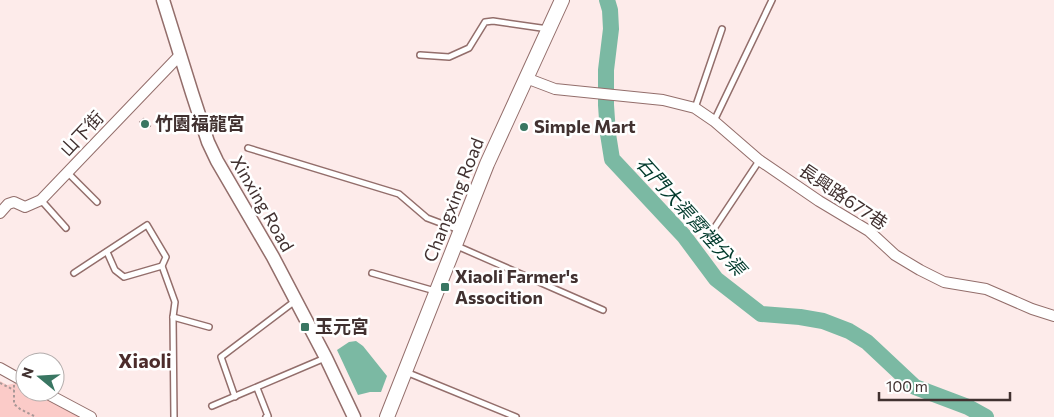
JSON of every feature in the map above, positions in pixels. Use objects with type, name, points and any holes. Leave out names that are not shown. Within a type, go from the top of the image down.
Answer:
[{"type":"main road","name":"Changxing Road","points":[[387,417],[487,164],[562,0]]},
{"type":"street","name":"Xinxing Road","points":[[163,0],[208,142],[217,161],[269,249],[326,358],[354,417]]},
{"type":"street","name":"山下街","points":[[41,200],[180,55]]},
{"type":"street","name":"長興路677巷","points":[[526,78],[555,89],[663,100],[695,108],[714,121],[759,160],[819,202],[869,231],[895,255],[920,270],[944,282],[986,289],[1032,309],[1054,316]]},
{"type":"street","points":[[0,214],[8,204],[14,202],[25,207],[41,200]]},
{"type":"street","points":[[0,368],[15,376]]},
{"type":"street","points":[[63,402],[91,417]]},
{"type":"lane","points":[[714,121],[772,0]]},
{"type":"lane","points":[[420,55],[450,57],[469,48],[485,22],[493,21],[549,29]]},
{"type":"lane","points":[[695,108],[722,29]]},
{"type":"lane","points":[[248,148],[399,194],[427,218],[460,230]]},
{"type":"lane","points":[[713,230],[759,160]]},
{"type":"lane","points":[[68,173],[97,202]]},
{"type":"lane","points":[[41,200],[66,228]]},
{"type":"lane","points":[[74,273],[147,225],[166,257],[162,266],[175,302],[174,417]]},
{"type":"lane","points":[[454,244],[603,310]]},
{"type":"lane","points":[[106,252],[115,270],[124,277],[162,266]]},
{"type":"lane","points":[[372,272],[438,292]]},
{"type":"lane","points":[[235,397],[220,357],[296,301]]},
{"type":"lane","points":[[174,316],[209,327]]},
{"type":"lane","points":[[212,406],[326,358]]},
{"type":"lane","points":[[405,372],[516,417]]},
{"type":"lane","points":[[257,388],[268,416],[266,417]]},
{"type":"path","points":[[0,383],[14,390],[14,404],[36,417]]},
{"type":"shaded area","points":[[356,341],[363,346],[387,376],[381,392],[358,395],[337,350],[349,342]]},
{"type":"shaded area","points":[[0,381],[7,385],[15,383],[15,402],[51,402],[79,417],[0,417]]},
{"type":"building","name":"竹園福龍宮","points":[[144,118],[151,126],[146,129],[139,122]]},
{"type":"waterway","name":"石門大渠霄裡分渠","points":[[607,0],[610,10],[611,29],[606,70],[606,105],[612,159],[684,236],[716,279],[761,314],[823,321],[849,331],[867,342],[915,387],[968,407],[986,417]]},
{"type":"place","name":"竹園福龍宮","points":[[145,124]]},
{"type":"place","name":"Simple Mart","points":[[524,127]]},
{"type":"place","name":"Xiaoli Farmer's Assocition","points":[[445,287]]},
{"type":"place","name":"玉元宮","points":[[305,327]]},
{"type":"district","name":"Xiaoli","points":[[145,361]]}]
